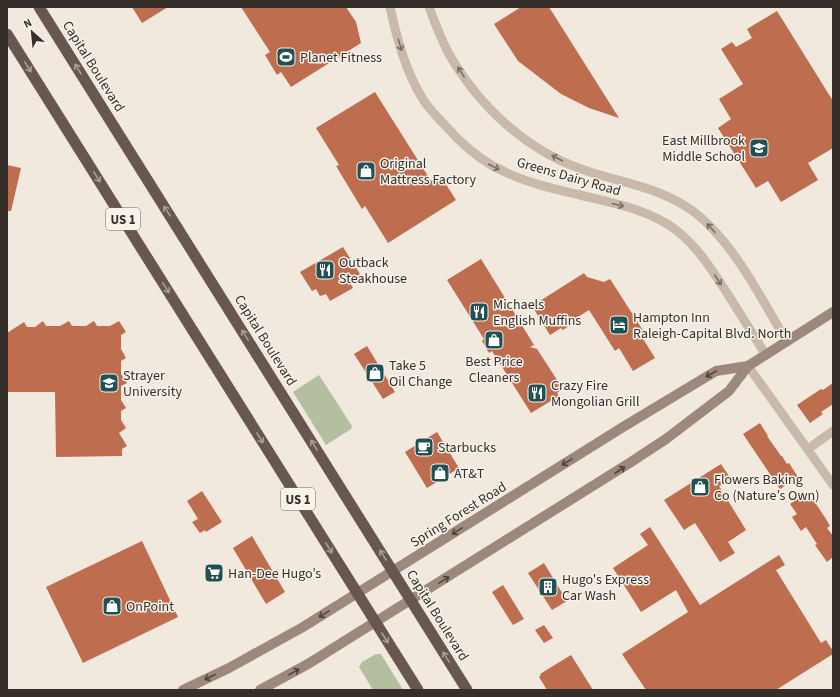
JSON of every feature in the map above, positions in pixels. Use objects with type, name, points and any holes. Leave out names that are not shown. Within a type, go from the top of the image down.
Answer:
[{"type":"highway","name":"Capital Boulevard","points":[[38,7],[467,690]]},
{"type":"highway","name":"US 1","points":[[7,34],[418,690]]},
{"type":"main road","name":"Spring Forest Road","points":[[260,690],[308,664],[597,485],[666,439],[729,391],[748,366],[833,312]]},
{"type":"main road","name":"Spring Forest Road","points":[[183,690],[303,628],[623,427],[716,371],[748,366]]},
{"type":"street","name":"Greens Dairy Road","points":[[390,7],[404,59],[424,100],[436,116],[464,145],[490,165],[505,172],[533,182],[630,208],[662,221],[676,230],[693,244],[706,260],[766,355]]},
{"type":"street","name":"Greens Dairy Road","points":[[429,7],[449,53],[466,80],[493,112],[529,142],[557,158],[589,172],[638,184],[660,193],[686,207],[704,220],[723,241],[743,269],[787,342]]},
{"type":"street","points":[[748,366],[833,485]]},
{"type":"street","points":[[808,448],[833,431]]},
{"type":"green space","points":[[319,375],[352,426],[351,429],[326,445],[293,392]]},
{"type":"green space","points":[[376,654],[381,654],[403,690],[373,690],[359,667],[362,662]]},
{"type":"building","points":[[132,7],[168,7],[142,23]]},
{"type":"building","points":[[241,7],[346,7],[356,22],[361,43],[291,87],[281,72],[277,75],[265,55],[270,52]]},
{"type":"building","points":[[521,7],[549,7],[619,118],[589,108],[561,94],[518,61],[494,24]]},
{"type":"building","points":[[777,11],[833,101],[833,148],[808,163],[818,180],[781,202],[768,181],[756,188],[718,128],[731,119],[719,99],[743,84],[721,49],[732,42],[736,47],[752,38],[747,29]]},
{"type":"building","points":[[375,92],[431,181],[440,175],[456,200],[388,243],[365,206],[362,209],[336,166],[339,165],[316,128]]},
{"type":"building","points":[[7,165],[21,168],[11,211],[7,211]]},
{"type":"building","points":[[343,247],[360,274],[349,281],[353,288],[330,301],[326,294],[320,296],[316,289],[312,291],[300,272]]},
{"type":"building","points":[[481,259],[534,345],[530,347],[537,349],[563,389],[557,393],[559,396],[531,413],[492,351],[489,353],[482,341],[484,339],[447,280]]},
{"type":"building","name":"Hampton Inn Raleigh-Capital Blvd. North","points":[[584,273],[587,277],[604,282],[610,279],[644,332],[640,334],[655,358],[633,371],[619,348],[615,351],[589,310],[573,320],[574,322],[563,330],[561,328],[550,335],[532,306]]},
{"type":"building","points":[[43,321],[46,326],[60,326],[69,321],[72,326],[86,326],[94,321],[97,326],[110,326],[119,321],[126,332],[121,335],[121,349],[126,358],[121,361],[121,374],[127,383],[121,386],[121,400],[126,408],[121,411],[121,420],[126,428],[119,433],[127,446],[122,449],[122,456],[56,457],[55,392],[7,392],[7,333],[24,322],[27,327],[35,327]]},
{"type":"building","points":[[367,346],[395,392],[383,399],[354,354]]},
{"type":"building","points":[[833,383],[833,404],[821,412],[823,414],[810,423],[797,405]]},
{"type":"building","points":[[760,423],[781,456],[787,464],[789,463],[798,477],[780,489],[743,434]]},
{"type":"building","points":[[437,432],[459,468],[427,488],[405,452]]},
{"type":"building","points":[[721,464],[731,479],[719,486],[746,530],[728,542],[735,553],[720,562],[695,523],[684,530],[664,500]]},
{"type":"building","points":[[202,491],[222,522],[206,532],[205,530],[200,533],[192,522],[198,519],[187,501]]},
{"type":"building","points":[[806,493],[810,498],[812,498],[830,526],[827,528],[833,536],[833,557],[827,562],[815,545],[817,544],[806,527],[801,531],[792,517],[797,514],[790,504]]},
{"type":"building","points":[[650,527],[700,605],[779,555],[785,565],[776,570],[821,643],[826,640],[833,651],[833,654],[776,690],[646,690],[622,654],[688,612],[676,590],[641,612],[613,568],[648,545],[640,534]]},
{"type":"building","points":[[252,536],[285,592],[266,604],[233,548]]},
{"type":"building","points":[[142,541],[178,617],[83,663],[46,587]]},
{"type":"building","name":"Hugo's Express Car Wash","points":[[544,563],[567,601],[552,610],[528,573]]},
{"type":"building","points":[[503,585],[524,619],[513,625],[492,592]]},
{"type":"building","points":[[544,625],[553,638],[544,643],[535,630]]},
{"type":"building","points":[[571,655],[593,690],[547,690],[539,677],[541,675],[540,674]]},
{"type":"place","name":"Planet Fitness","points":[[286,57]]},
{"type":"place","name":"East Millbrook Middle School","points":[[759,148]]},
{"type":"place","name":"Original Mattress Factory","points":[[366,171]]},
{"type":"place","name":"Outback Steakhouse","points":[[325,270]]},
{"type":"place","name":"Michaels English Muffins","points":[[479,312]]},
{"type":"place","name":"Hampton Inn Raleigh-Capital Blvd. North","points":[[619,325]]},
{"type":"place","name":"Best Price Cleaners","points":[[494,340]]},
{"type":"place","name":"Take 5 Oil Change","points":[[375,373]]},
{"type":"place","name":"Strayer University","points":[[109,383]]},
{"type":"place","name":"Crazy Fire Mongolian Grill","points":[[537,393]]},
{"type":"place","name":"Starbucks","points":[[424,447]]},
{"type":"place","name":"AT&T","points":[[440,473]]},
{"type":"place","name":"Flowers Baking Co (Nature’s Own)","points":[[700,487]]},
{"type":"place","name":"Han-Dee Hugo’s","points":[[214,573]]},
{"type":"place","name":"Hugo's Express Car Wash","points":[[548,587]]},
{"type":"place","name":"OnPoint","points":[[112,606]]}]
